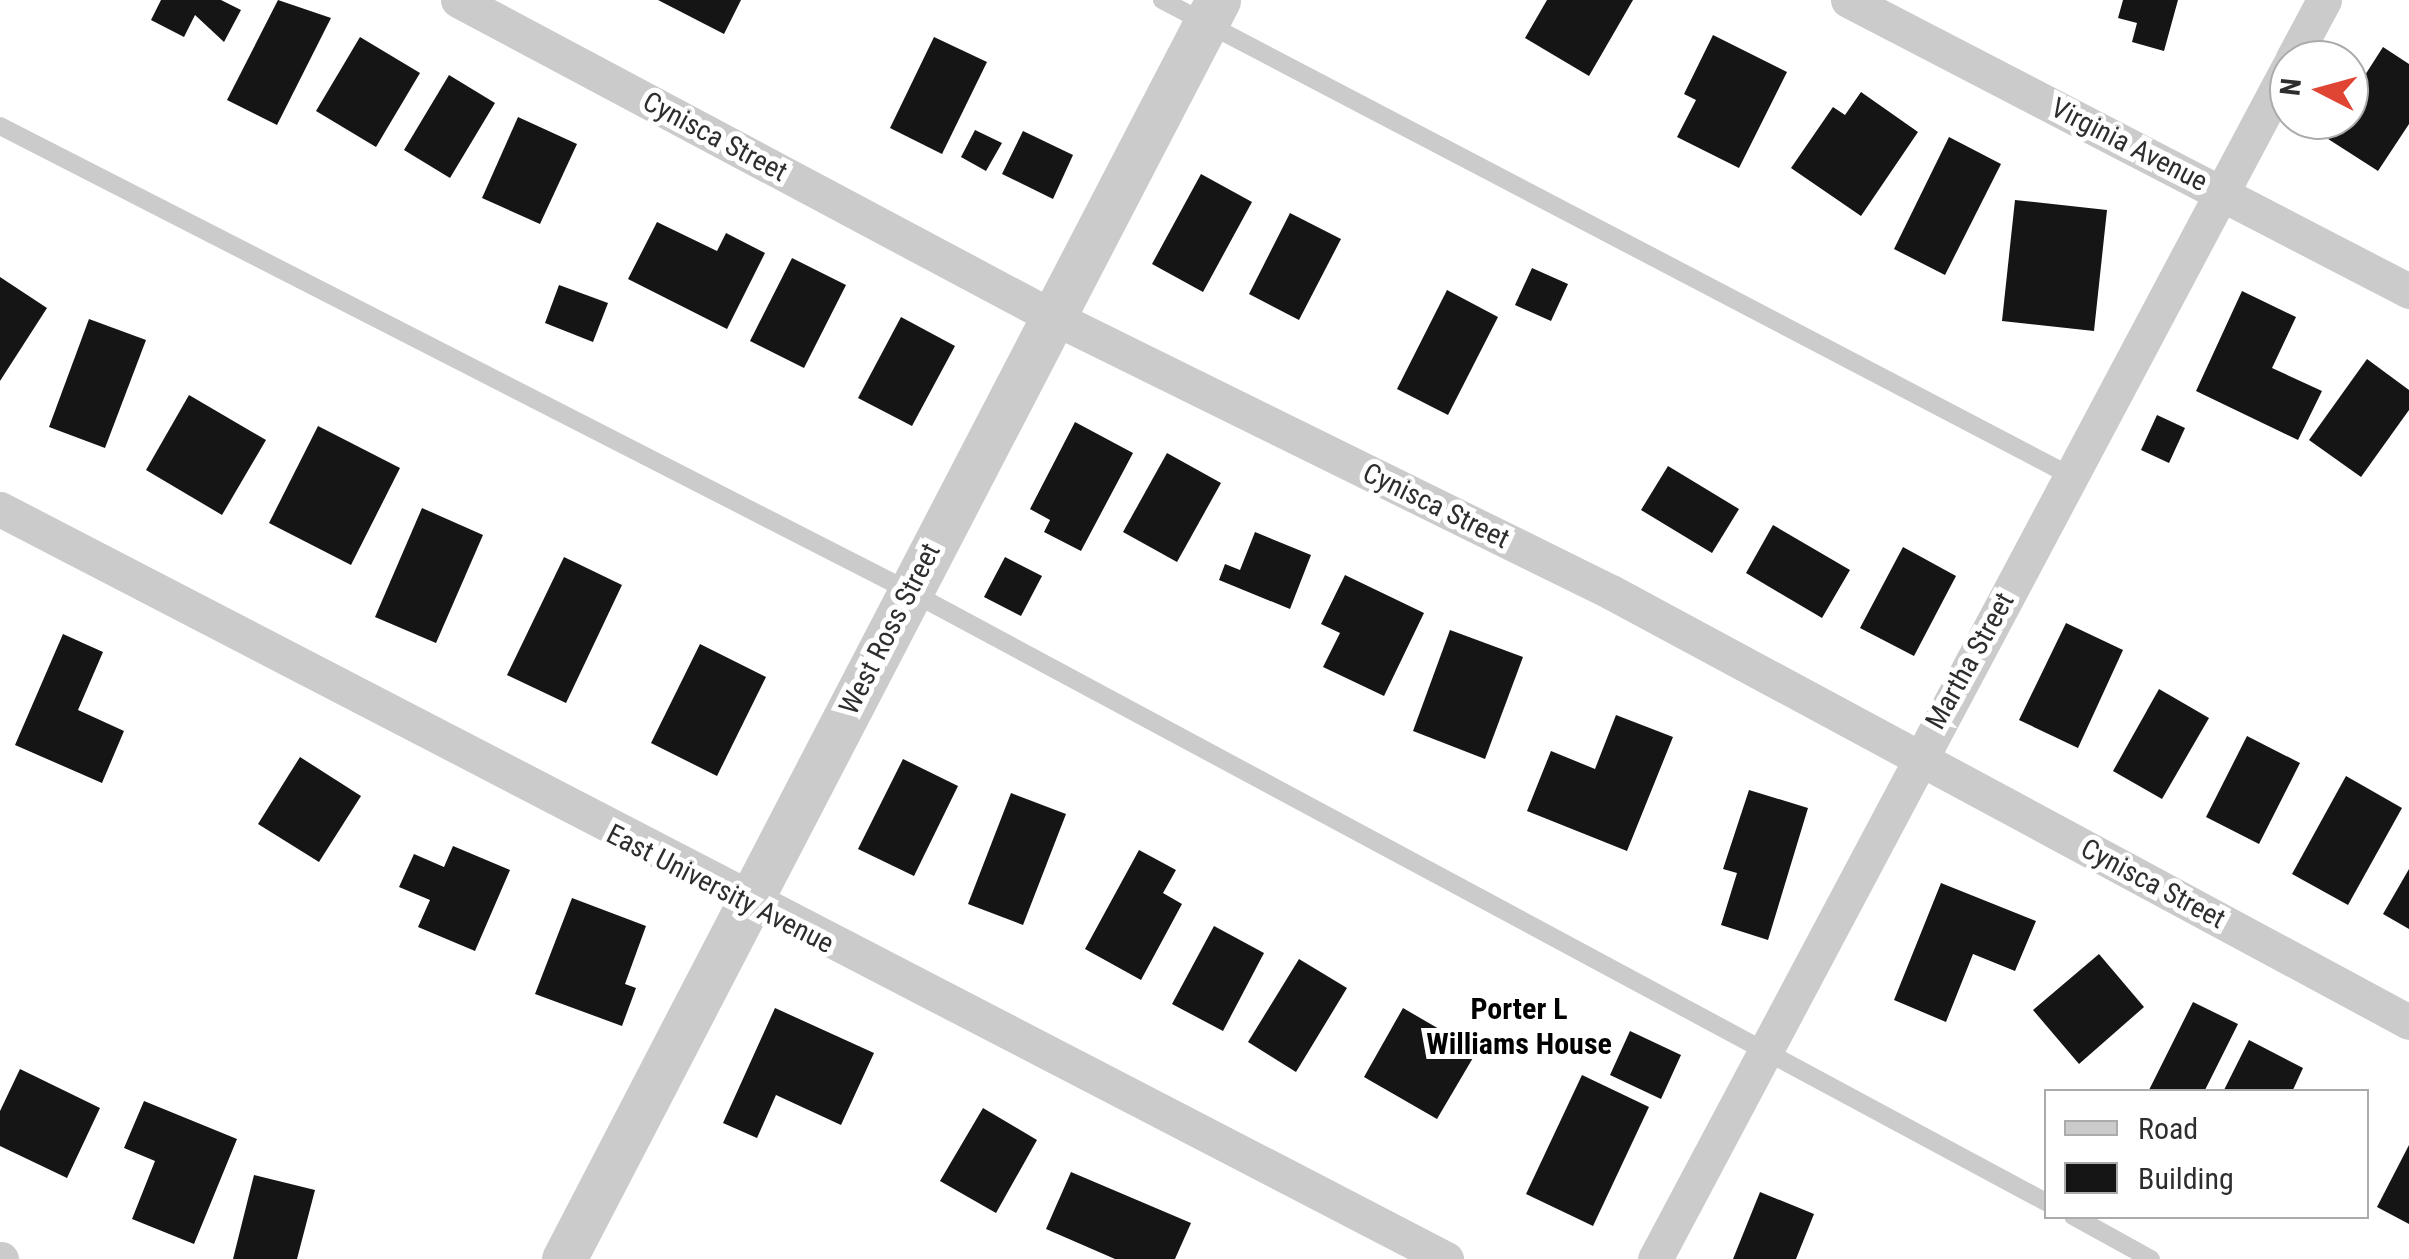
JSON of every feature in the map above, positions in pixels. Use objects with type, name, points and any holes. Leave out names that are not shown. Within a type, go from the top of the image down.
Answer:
[{"type":"street","name":"Cynisca Street","points":[[458,0],[1048,314],[1611,592],[2409,1022]]},
{"type":"street","name":"Virginia Avenue","points":[[1848,0],[2409,290]]},
{"type":"street","name":"Martha Street","points":[[2302,40],[2324,0]]},
{"type":"street","name":"West Ross Street","points":[[564,1259],[910,592],[1048,314],[1212,12]]},
{"type":"street","name":"Martha Street","points":[[1655,1259],[1763,1048],[2269,102]]},
{"type":"street","name":"East University Avenue","points":[[0,510],[747,904],[1446,1259]]},
{"type":"lane","points":[[1162,0],[1212,12],[2071,476]]},
{"type":"lane","points":[[0,126],[910,592],[2044,1201]]},
{"type":"lane","points":[[2078,1219],[2151,1259]]},
{"type":"building","points":[[161,0],[221,0],[241,10],[224,42],[195,15],[184,37],[151,20]]},
{"type":"building","points":[[278,0],[331,18],[277,125],[227,100]]},
{"type":"building","points":[[658,0],[741,0],[724,34]]},
{"type":"building","points":[[1547,0],[1633,0],[1589,76],[1525,38]]},
{"type":"building","points":[[2123,0],[2178,0],[2164,51],[2132,42],[2137,23],[2118,18]]},
{"type":"building","points":[[1713,35],[1787,72],[1739,168],[1677,137],[1696,100],[1684,94]]},
{"type":"building","points":[[360,37],[420,73],[376,147],[316,111]]},
{"type":"building","points":[[934,37],[987,62],[942,154],[890,128]]},
{"type":"building","points":[[2383,47],[2409,64],[2409,124],[2378,171],[2330,140],[2369,140],[2369,69]]},
{"type":"building","points":[[449,75],[495,103],[450,178],[404,150]]},
{"type":"building","points":[[1861,92],[1918,132],[1861,216],[1791,168],[1833,107],[1845,115]]},
{"type":"building","points":[[518,117],[577,144],[540,224],[482,198]]},
{"type":"building","points":[[975,130],[1002,143],[986,171],[961,157]]},
{"type":"building","points":[[1023,131],[1073,155],[1053,199],[1002,174]]},
{"type":"building","points":[[1949,137],[2001,164],[1945,275],[1894,249]]},
{"type":"building","points":[[1201,174],[1252,202],[1203,292],[1152,264]]},
{"type":"building","points":[[2015,200],[2107,210],[2094,331],[2002,321]]},
{"type":"building","points":[[1290,213],[1341,239],[1299,320],[1249,294]]},
{"type":"building","points":[[657,222],[717,251],[726,233],[765,253],[727,329],[628,279]]},
{"type":"building","points":[[792,258],[846,285],[804,368],[750,341]]},
{"type":"building","points":[[1532,268],[1568,284],[1551,321],[1515,305]]},
{"type":"building","points":[[0,277],[47,308],[0,381]]},
{"type":"building","points":[[559,285],[608,303],[593,342],[545,323]]},
{"type":"building","points":[[1447,290],[1498,317],[1448,415],[1397,389]]},
{"type":"building","points":[[2242,291],[2296,317],[2272,368],[2322,391],[2298,440],[2196,391]]},
{"type":"building","points":[[901,317],[955,346],[912,426],[858,398]]},
{"type":"building","points":[[89,319],[146,340],[105,448],[49,427]]},
{"type":"building","points":[[2367,359],[2409,390],[2409,410],[2361,477],[2309,440]]},
{"type":"building","points":[[189,395],[266,440],[222,515],[146,470]]},
{"type":"building","points":[[2157,415],[2185,428],[2169,463],[2141,450]]},
{"type":"building","points":[[1075,422],[1133,453],[1081,551],[1044,532],[1050,520],[1030,509]]},
{"type":"building","points":[[318,426],[400,468],[351,565],[269,523]]},
{"type":"building","points":[[1167,453],[1221,483],[1177,562],[1123,532]]},
{"type":"building","points":[[1668,466],[1739,509],[1712,553],[1641,510]]},
{"type":"building","points":[[422,508],[483,535],[436,643],[375,617]]},
{"type":"building","points":[[1773,525],[1850,570],[1822,618],[1746,573]]},
{"type":"building","points":[[1255,532],[1311,555],[1290,609],[1219,580],[1225,564],[1240,570]]},
{"type":"building","points":[[1903,547],[1956,576],[1914,656],[1860,628]]},
{"type":"building","points":[[564,557],[622,585],[566,703],[507,675]]},
{"type":"building","points":[[1005,557],[1042,576],[1021,616],[984,597]]},
{"type":"building","points":[[1345,575],[1424,613],[1384,696],[1323,667],[1340,633],[1321,624]]},
{"type":"building","points":[[2066,623],[2123,650],[2078,748],[2019,720]]},
{"type":"building","points":[[1450,630],[1523,657],[1485,759],[1413,731]]},
{"type":"building","points":[[63,634],[103,652],[78,710],[124,731],[102,783],[15,745]]},
{"type":"building","points":[[700,644],[766,677],[717,776],[651,743]]},
{"type":"building","points":[[2159,689],[2209,718],[2162,799],[2113,771]]},
{"type":"building","points":[[1616,715],[1673,737],[1627,851],[1527,811],[1551,751],[1595,769]]},
{"type":"building","points":[[2247,736],[2300,763],[2259,844],[2206,817]]},
{"type":"building","points":[[300,757],[361,796],[319,862],[258,824]]},
{"type":"building","points":[[903,759],[958,786],[914,876],[858,849]]},
{"type":"building","points":[[2346,776],[2402,808],[2348,905],[2292,874]]},
{"type":"building","points":[[1749,790],[1808,808],[1768,940],[1721,925],[1737,873],[1723,869]]},
{"type":"building","points":[[1011,793],[1066,814],[1023,925],[968,904]]},
{"type":"building","points":[[453,846],[510,870],[475,951],[418,927],[430,900],[399,887],[414,854],[444,867]]},
{"type":"building","points":[[1139,850],[1176,870],[1163,893],[1182,904],[1141,980],[1085,949]]},
{"type":"building","points":[[2409,869],[2409,929],[2383,914]]},
{"type":"building","points":[[1941,883],[2036,921],[2015,971],[1973,954],[1946,1022],[1894,1000]]},
{"type":"building","points":[[572,898],[646,926],[625,984],[636,988],[622,1026],[535,994]]},
{"type":"building","points":[[1214,926],[1264,953],[1223,1031],[1172,1004]]},
{"type":"building","points":[[2099,954],[2144,1007],[2079,1064],[2033,1010]]},
{"type":"building","points":[[1299,959],[1347,988],[1296,1072],[1248,1042]]},
{"type":"building","points":[[2193,1002],[2238,1024],[2206,1089],[2150,1089]]},
{"type":"building","points":[[775,1008],[874,1053],[841,1125],[776,1095],[757,1138],[723,1123]]},
{"type":"building","points":[[1403,1008],[1477,1051],[1437,1119],[1364,1077]]},
{"type":"building","points":[[1630,1031],[1681,1055],[1661,1099],[1610,1075]]},
{"type":"building","points":[[2249,1040],[2303,1068],[2293,1089],[2224,1089]]},
{"type":"building","points":[[20,1069],[100,1108],[67,1178],[0,1146],[0,1111]]},
{"type":"building","points":[[1582,1075],[1649,1107],[1593,1226],[1526,1194]]},
{"type":"building","points":[[144,1101],[237,1139],[194,1244],[132,1219],[155,1161],[124,1148]]},
{"type":"building","points":[[983,1108],[1037,1140],[996,1213],[940,1181]]},
{"type":"building","points":[[2409,1145],[2409,1224],[2377,1207]]},
{"type":"building","points":[[1071,1172],[1191,1223],[1175,1259],[1115,1259],[1046,1229]]},
{"type":"building","points":[[254,1175],[315,1190],[297,1259],[233,1259]]},
{"type":"building","points":[[1760,1192],[1814,1214],[1796,1259],[1733,1259]]},
{"type":"district","name":"Porter L Williams House","points":[[1519,1026]]}]
